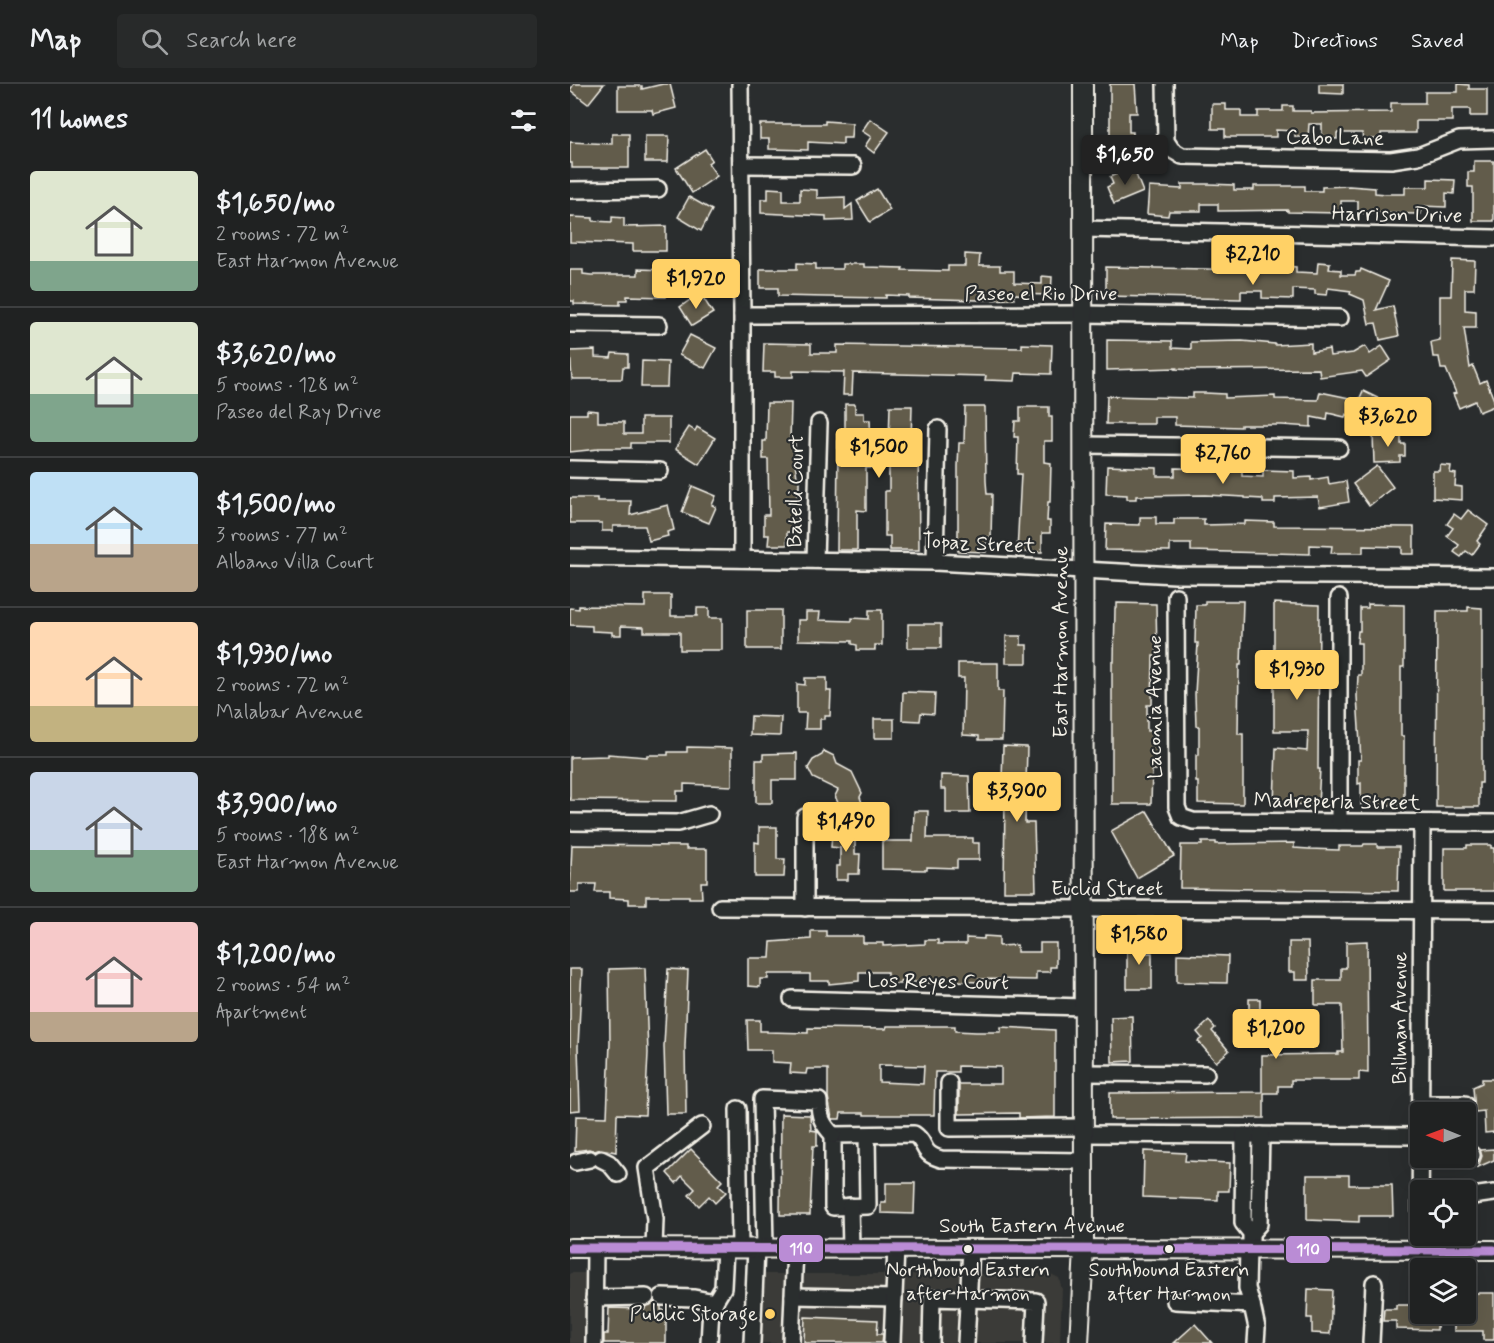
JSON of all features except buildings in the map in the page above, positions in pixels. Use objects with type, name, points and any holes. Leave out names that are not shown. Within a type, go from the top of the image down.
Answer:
[{"type":"main road","name":"East Harmon Avenue","points":[[1078,1343],[1084,1249],[1083,84]]},
{"type":"main road","name":"South Eastern Avenue","points":[[570,1248],[1084,1249],[1250,1244],[1420,1250],[1445,1246]]},
{"type":"main road","name":"South Eastern Avenue","points":[[1476,1246],[1494,1250]]},
{"type":"street","points":[[740,84],[742,559]]},
{"type":"street","name":"Cabo Lane","points":[[1165,84],[1166,141],[1172,150],[1182,156],[1391,160],[1418,156],[1459,140],[1494,139]]},
{"type":"street","points":[[741,165],[853,166]]},
{"type":"street","points":[[570,190],[658,189]]},
{"type":"street","name":"Harrison Drive","points":[[1083,229],[1494,238]]},
{"type":"street","name":"Paseo el Rio Drive","points":[[742,315],[1083,314],[1340,318]]},
{"type":"street","points":[[570,324],[659,325]]},
{"type":"street","name":"Batelli Court","points":[[815,560],[819,423]]},
{"type":"street","points":[[935,562],[938,429]]},
{"type":"street","points":[[1083,445],[1339,447]]},
{"type":"street","points":[[570,469],[660,471]]},
{"type":"street","name":"Topaz Street","points":[[570,556],[935,562],[1175,575],[1494,577]]},
{"type":"street","name":"Laconia Avenue","points":[[1176,596],[1177,807],[1181,816]]},
{"type":"street","points":[[1339,598],[1339,822]]},
{"type":"street","points":[[570,822],[678,823],[709,814]]},
{"type":"street","name":"Madreperla Street","points":[[1181,816],[1193,821],[1494,823]]},
{"type":"street","points":[[805,817],[805,908]]},
{"type":"street","name":"Billman Avenue","points":[[1420,1102],[1422,824]]},
{"type":"street","name":"Euclid Street","points":[[720,907],[1494,911]]},
{"type":"street","name":"Los Reyes Court","points":[[792,999],[1084,1007]]},
{"type":"street","points":[[1084,1073],[1206,1074]]},
{"type":"street","points":[[949,1083],[949,1128],[1244,1135],[1410,1136]]},
{"type":"street","points":[[709,1343],[711,1308],[747,1248],[762,1100],[819,1101],[819,1114],[823,1125],[832,1135],[833,1207],[868,1206],[867,1135]]},
{"type":"street","points":[[738,1109],[752,1343]]},
{"type":"street","points":[[654,1248],[655,1219],[647,1168],[702,1126]]},
{"type":"street","points":[[832,1135],[914,1134],[919,1138],[924,1151],[941,1159],[1084,1161]]},
{"type":"street","points":[[1244,1135],[1243,1223],[1250,1244]]},
{"type":"street","points":[[1256,1343],[1257,1328],[1247,1288],[1250,1244],[1259,1224],[1261,1135]]},
{"type":"street","points":[[589,1160],[609,1163],[618,1174]]},
{"type":"street","name":"Billman Avenue","points":[[1420,1168],[1420,1250]]},
{"type":"street","points":[[1476,1195],[1494,1193]]},
{"type":"street","points":[[850,1206],[851,1248]]},
{"type":"street","points":[[594,1343],[595,1248]]},
{"type":"street","points":[[792,1343],[795,1248]]},
{"type":"street","points":[[892,1343],[896,1248]]},
{"type":"street","points":[[966,1343],[971,1248]]},
{"type":"street","points":[[1371,1343],[1374,1282]]},
{"type":"street","points":[[793,1296],[894,1298]]},
{"type":"street","points":[[594,1298],[646,1297]]},
{"type":"street","points":[[662,1298],[694,1298],[715,1302]]},
{"type":"street","points":[[931,1343],[932,1298],[1036,1301],[1034,1343]]},
{"type":"street","points":[[1175,1301],[1252,1305]]},
{"type":"shaded area","points":[[570,1273],[591,1273],[589,1343],[570,1343]]},
{"type":"shaded area","points":[[747,1274],[1051,1274],[1059,1278],[1062,1289],[1060,1343],[744,1343]]},
{"type":"transit line","name":"110","points":[[570,1248],[1494,1250]]},
{"type":"place","name":"Northbound Eastern after Harmon","points":[[968,1249]]},
{"type":"place","name":"Southbound Eastern after Harmon","points":[[1169,1249]]},
{"type":"place","name":"Public Storage","points":[[770,1314]]}]
